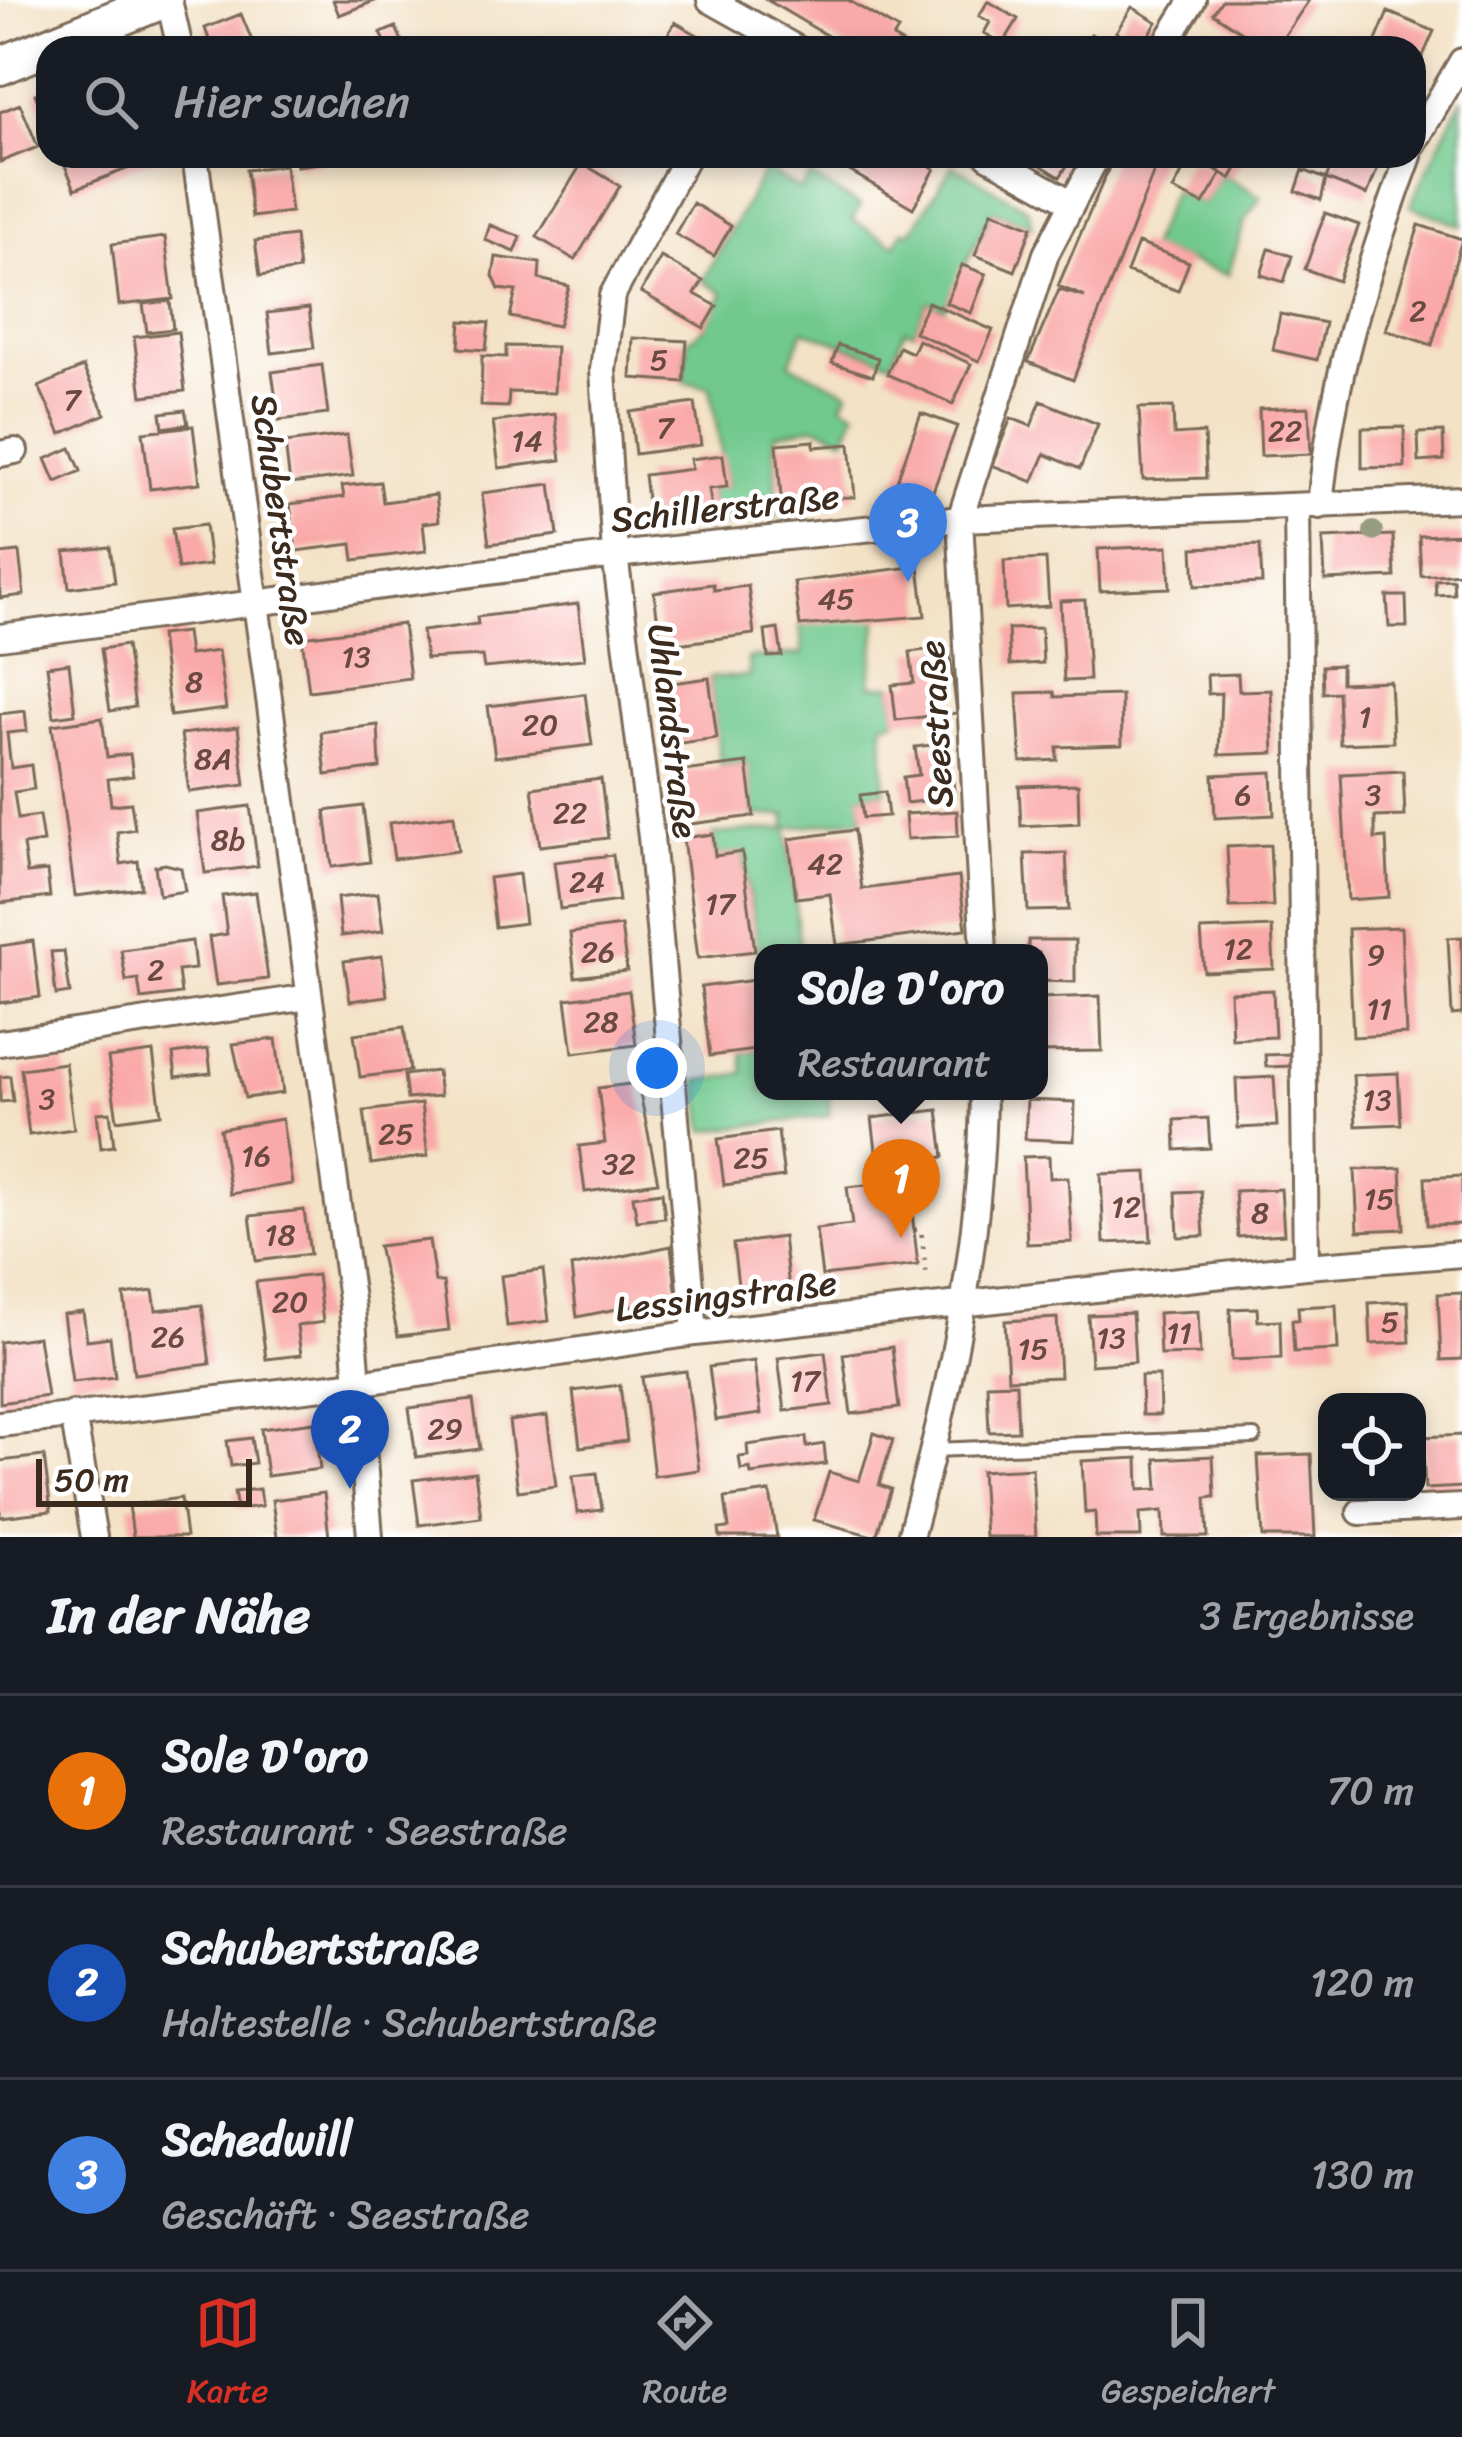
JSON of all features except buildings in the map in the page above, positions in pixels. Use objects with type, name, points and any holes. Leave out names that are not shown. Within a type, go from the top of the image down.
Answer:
[{"type":"street","points":[[75,36],[166,0],[176,36]]},
{"type":"street","points":[[710,0],[750,36]]},
{"type":"street","points":[[1170,36],[1193,0]]},
{"type":"street","points":[[0,66],[36,52]]},
{"type":"street","points":[[1426,122],[1462,61]]},
{"type":"street","name":"Schubertstraße","points":[[197,168],[358,1383],[370,1537]]},
{"type":"street","name":"Uhlandstraße","points":[[681,168],[612,296],[603,370],[615,555],[651,837],[695,1333]]},
{"type":"street","points":[[1010,168],[1069,201]]},
{"type":"street","name":"Seestraße","points":[[984,944],[960,519],[1046,254],[1090,168]]},
{"type":"street","points":[[1306,1266],[1309,506],[1372,254],[1404,168]]},
{"type":"street","name":"Schillerstraße","points":[[0,637],[615,555],[960,519],[1462,499]]},
{"type":"street","points":[[0,1043],[309,997]]},
{"type":"street","points":[[910,1537],[934,1450],[960,1305],[982,1161],[982,1100]]},
{"type":"street","name":"Lessingstraße","points":[[0,1424],[358,1383],[695,1333],[1306,1266],[1462,1254]]},
{"type":"street","points":[[74,1414],[94,1537]]},
{"type":"street","points":[[1360,1512],[1462,1508]]},
{"type":"lane","points":[[934,1450],[1254,1437]]},
{"type":"path","points":[[914,1230],[920,1228],[931,1308]]},
{"type":"green space","points":[[1462,98],[1462,226],[1410,206]]},
{"type":"green space","points":[[951,168],[1028,209],[1032,227],[992,211],[944,308],[928,302],[914,332],[905,329],[892,362],[803,330],[790,364],[849,392],[842,404],[856,412],[845,438],[815,426],[775,435],[777,518],[726,524],[713,515],[709,489],[727,486],[710,387],[684,382],[687,341],[704,328],[724,293],[703,281],[765,169],[800,190],[810,176],[860,206],[852,220],[895,245],[903,231],[911,232]]},
{"type":"green space","points":[[1222,173],[1261,197],[1245,221],[1228,275],[1149,248],[1173,190],[1203,204]]},
{"type":"green space","points":[[878,616],[870,686],[892,685],[896,720],[883,723],[885,792],[861,795],[863,818],[787,828],[799,944],[758,944],[742,853],[715,856],[713,834],[786,828],[786,815],[754,816],[747,763],[721,766],[709,678],[749,676],[748,658],[803,654],[800,626]]},
{"type":"green space","points":[[754,1050],[754,1100],[829,1100],[829,1116],[705,1131],[698,1081],[744,1073],[741,1052]]},
{"type":"place","name":"Schedwill","points":[[908,582]]},
{"type":"place","name":"Sole D'oro","points":[[901,1238]]},
{"type":"place","name":"Schubertstraße","points":[[350,1489]]}]
